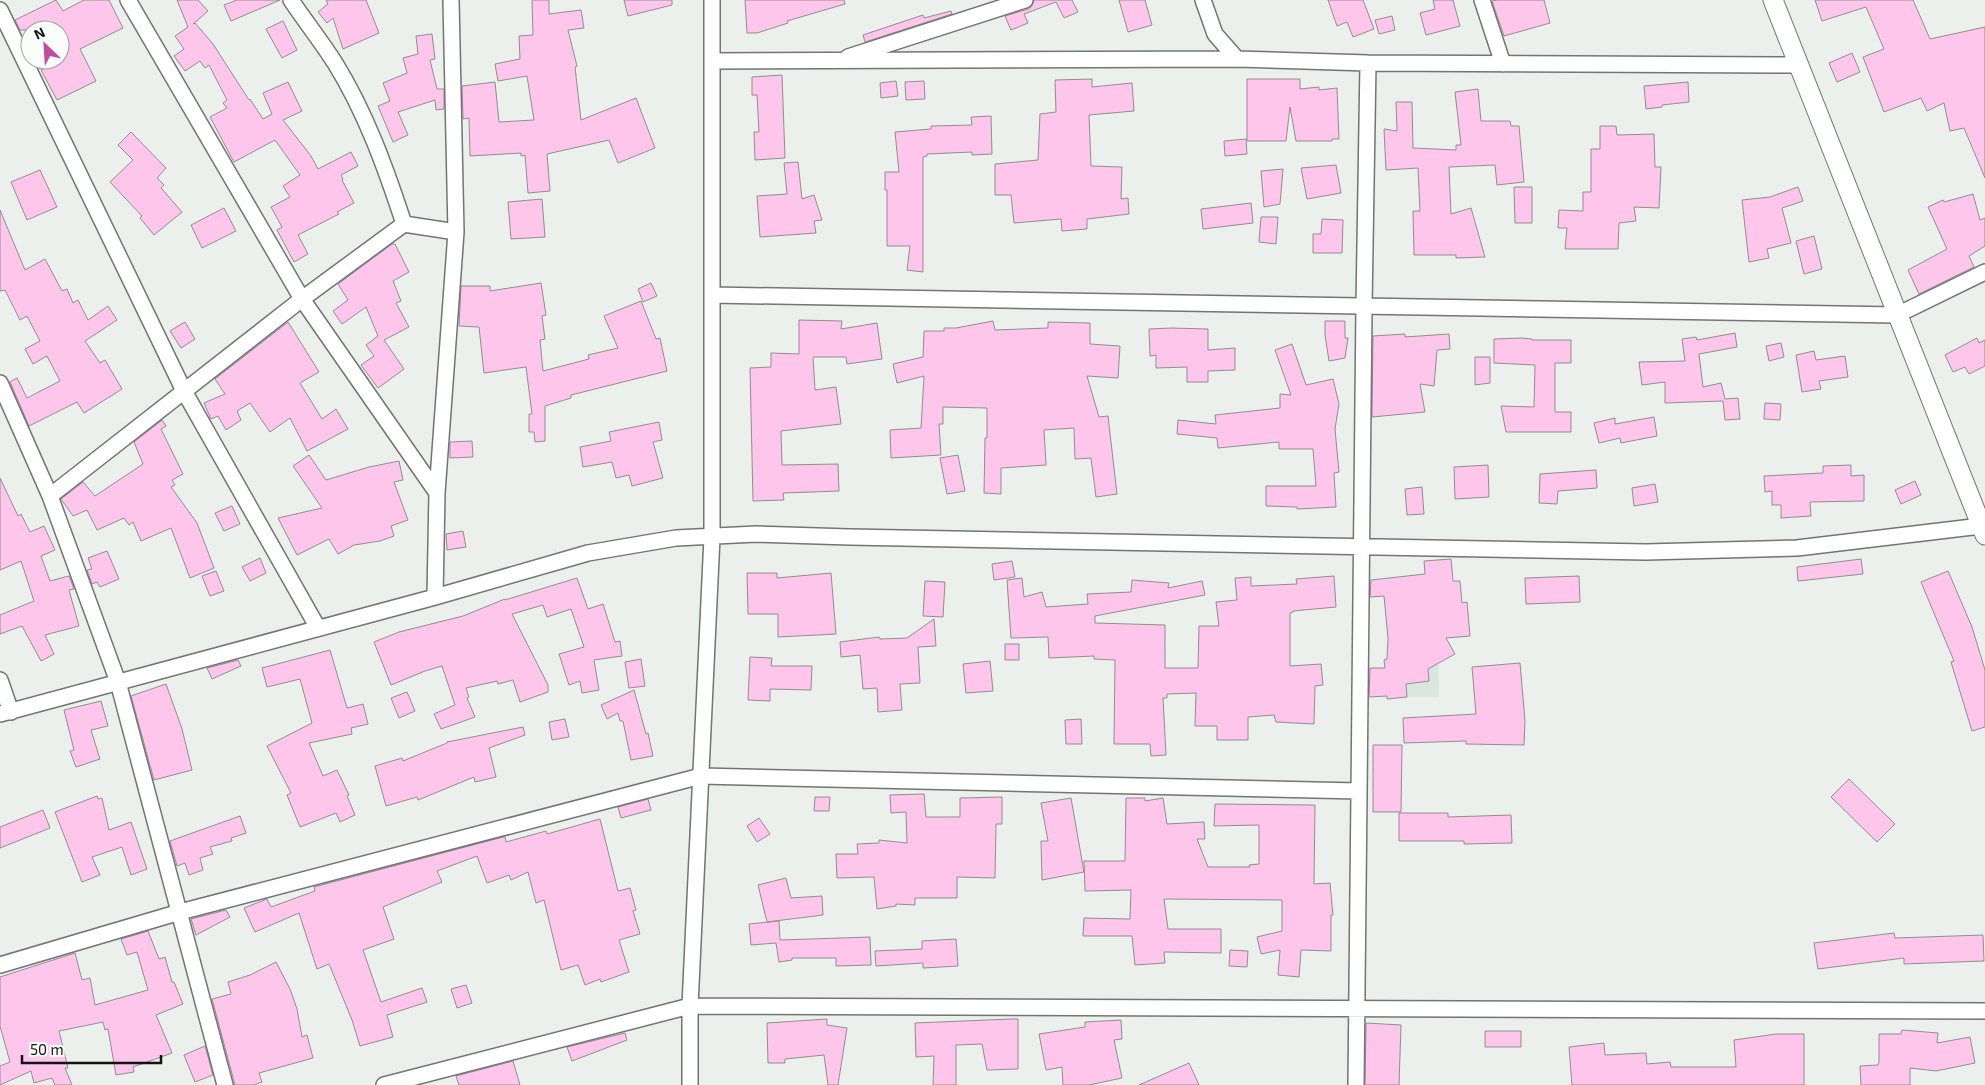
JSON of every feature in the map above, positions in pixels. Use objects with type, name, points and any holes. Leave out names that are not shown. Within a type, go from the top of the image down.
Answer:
[{"type":"street","points":[[0,1],[5,0]]},
{"type":"street","points":[[128,0],[302,299],[437,493]]},
{"type":"street","points":[[291,0],[336,64],[366,122],[386,170],[404,224]]},
{"type":"street","points":[[435,597],[437,493],[456,232],[451,0]]},
{"type":"street","points":[[690,1085],[690,1006],[712,537],[712,0]]},
{"type":"street","points":[[834,61],[1025,0]]},
{"type":"street","points":[[1203,0],[1215,34],[1237,59]]},
{"type":"street","points":[[1482,0],[1503,64]]},
{"type":"street","points":[[0,680],[5,713],[435,597],[588,553],[676,538],[756,534],[1646,552],[1797,548],[1983,530],[1773,0]]},
{"type":"street","points":[[0,10],[184,391],[318,628]]},
{"type":"street","points":[[712,61],[1237,59],[1368,63],[1798,65]]},
{"type":"street","points":[[1356,1085],[1368,63]]},
{"type":"street","points":[[50,496],[302,299],[404,224],[456,232]]},
{"type":"street","points":[[712,295],[1898,315],[1985,272]]},
{"type":"street","points":[[0,383],[50,496],[118,682],[225,1085]]},
{"type":"street","points":[[0,965],[180,912],[701,776],[1359,791]]},
{"type":"street","points":[[384,1085],[690,1006],[1985,1011]]},
{"type":"shaded area","points":[[1438,649],[1439,697],[1394,697]]},
{"type":"building","points":[[56,0],[63,11],[84,0],[109,0],[123,28],[80,49],[96,81],[57,100],[41,70],[70,70],[70,20],[20,20],[20,30],[15,20]]},
{"type":"building","points":[[177,0],[198,0],[208,11],[193,24],[195,23],[213,44],[263,119],[272,114],[263,93],[288,82],[302,111],[283,120],[311,156],[318,169],[351,152],[358,166],[341,175],[354,203],[337,212],[339,214],[298,235],[308,254],[294,262],[277,230],[282,227],[271,207],[290,197],[283,186],[300,175],[275,140],[234,162],[210,117],[227,108],[223,103],[227,100],[209,65],[205,68],[200,61],[185,71],[174,56],[184,49],[175,36],[188,27]]},
{"type":"building","points":[[237,0],[280,0],[231,21],[224,5]]},
{"type":"building","points":[[326,0],[366,0],[379,33],[343,49],[333,18],[327,23],[318,12],[328,4]]},
{"type":"building","points":[[532,0],[549,0],[549,14],[581,10],[584,28],[568,30],[577,66],[575,67],[581,120],[636,98],[655,148],[618,163],[609,140],[547,154],[550,191],[528,193],[525,155],[521,156],[521,153],[470,156],[469,118],[463,119],[462,86],[495,82],[499,122],[534,120],[527,76],[498,81],[495,64],[520,59],[519,36],[533,35]]},
{"type":"building","points":[[624,0],[672,0],[672,5],[628,16]]},
{"type":"building","points":[[745,0],[844,0],[845,4],[787,21],[788,23],[757,33],[747,33]]},
{"type":"building","points":[[1034,0],[1072,0],[1078,12],[1064,18],[1056,2],[1024,14],[1028,23],[1011,30],[1005,16],[1028,9],[1032,6]]},
{"type":"building","points":[[1119,0],[1145,0],[1152,25],[1128,32]]},
{"type":"building","points":[[1328,0],[1363,0],[1374,29],[1353,37],[1347,22],[1337,26]]},
{"type":"building","points":[[1433,0],[1453,0],[1460,26],[1426,35],[1420,13],[1435,9]]},
{"type":"building","points":[[1544,0],[1550,23],[1504,36],[1492,1]]},
{"type":"building","points":[[1815,0],[1913,0],[1930,39],[1985,27],[1985,178],[1964,128],[1950,131],[1944,103],[1927,111],[1921,98],[1884,112],[1863,57],[1884,49],[1866,7],[1822,21]]},
{"type":"building","points":[[951,11],[952,14],[865,42],[863,35],[923,15],[924,18]]},
{"type":"building","points":[[1392,16],[1395,30],[1379,34],[1375,20]]},
{"type":"building","points":[[283,21],[297,50],[282,58],[266,29]]},
{"type":"building","points":[[432,34],[435,59],[430,60],[437,89],[444,89],[444,109],[436,110],[435,100],[398,112],[408,135],[393,142],[378,106],[390,101],[383,83],[407,73],[403,58],[418,54],[416,36]]},
{"type":"building","points":[[1852,53],[1860,72],[1837,82],[1829,63]]},
{"type":"building","points":[[782,75],[785,158],[755,160],[754,132],[759,132],[757,95],[752,95],[752,77]]},
{"type":"building","points":[[1092,79],[1092,87],[1132,83],[1134,111],[1089,115],[1091,166],[1122,167],[1121,199],[1128,198],[1129,214],[1087,219],[1087,229],[1062,231],[1061,219],[1014,223],[1011,195],[995,195],[995,164],[1038,160],[1040,114],[1056,112],[1055,80]]},
{"type":"building","points":[[1247,79],[1300,79],[1300,89],[1319,87],[1319,90],[1337,88],[1339,139],[1332,139],[1332,141],[1296,141],[1290,107],[1286,141],[1247,141]]},
{"type":"building","points":[[896,81],[898,96],[881,98],[880,83]]},
{"type":"building","points":[[924,81],[925,99],[906,100],[905,82]]},
{"type":"building","points":[[1688,82],[1689,102],[1646,109],[1644,86]]},
{"type":"building","points":[[1478,89],[1481,121],[1510,121],[1511,126],[1519,126],[1524,182],[1497,185],[1495,165],[1449,167],[1451,214],[1471,208],[1485,257],[1456,258],[1456,255],[1414,255],[1413,211],[1420,211],[1418,168],[1386,170],[1384,129],[1397,131],[1396,102],[1412,102],[1413,148],[1456,150],[1456,145],[1461,145],[1455,92]]},
{"type":"building","points":[[991,116],[992,154],[972,155],[972,152],[927,154],[927,156],[923,157],[923,272],[907,270],[910,246],[887,246],[887,190],[885,190],[885,172],[899,172],[895,132],[931,129],[931,126],[972,125],[971,117]]},
{"type":"building","points":[[1600,126],[1616,126],[1617,135],[1654,134],[1655,167],[1661,167],[1659,208],[1634,207],[1636,221],[1619,223],[1618,249],[1565,249],[1567,228],[1558,228],[1559,210],[1583,211],[1583,192],[1591,192],[1591,149],[1600,149]]},
{"type":"building","points":[[131,132],[166,168],[157,178],[164,185],[161,188],[182,212],[154,235],[140,218],[142,216],[110,182],[133,160],[118,145]]},
{"type":"building","points":[[1246,139],[1247,154],[1225,156],[1224,141]]},
{"type":"building","points":[[798,162],[802,199],[814,195],[822,220],[814,221],[816,233],[760,237],[757,196],[787,194],[784,163]]},
{"type":"building","points":[[1336,165],[1341,193],[1307,199],[1301,168]]},
{"type":"building","points":[[1283,169],[1280,204],[1264,207],[1261,171]]},
{"type":"building","points":[[40,170],[57,207],[27,220],[11,182]]},
{"type":"building","points":[[1514,187],[1532,187],[1532,223],[1515,223]]},
{"type":"building","points":[[1798,187],[1803,201],[1782,208],[1791,243],[1767,249],[1769,258],[1749,262],[1742,200],[1770,197]]},
{"type":"building","points":[[1973,194],[1980,220],[1985,218],[1985,246],[1969,256],[1974,267],[1919,294],[1908,270],[1947,249],[1928,207],[1943,200],[1944,202]]},
{"type":"building","points":[[542,199],[545,237],[511,239],[508,202]]},
{"type":"building","points":[[1251,203],[1253,223],[1203,229],[1201,209]]},
{"type":"building","points":[[224,208],[236,231],[202,248],[191,225]]},
{"type":"building","points":[[0,210],[25,270],[45,259],[62,291],[67,289],[73,303],[78,300],[88,320],[108,306],[117,320],[85,341],[100,363],[105,360],[122,389],[84,413],[77,402],[29,426],[10,382],[17,378],[27,398],[60,381],[47,356],[33,364],[25,349],[40,341],[27,316],[20,320],[5,290],[0,291]]},
{"type":"building","points":[[1261,217],[1278,217],[1276,244],[1259,242]]},
{"type":"building","points":[[1322,219],[1343,220],[1342,253],[1313,253],[1313,234],[1321,234]]},
{"type":"building","points":[[1814,236],[1822,269],[1804,274],[1796,241]]},
{"type":"building","points":[[392,244],[395,244],[409,272],[393,281],[401,301],[396,303],[409,327],[384,340],[404,369],[378,388],[361,365],[374,356],[366,345],[378,336],[366,307],[342,324],[333,311],[348,300],[338,284]]},
{"type":"building","points":[[541,283],[546,315],[542,316],[545,339],[540,340],[543,371],[589,359],[588,355],[618,348],[604,316],[641,301],[656,339],[660,338],[667,371],[571,395],[571,398],[545,406],[545,441],[535,442],[534,432],[529,432],[529,414],[532,414],[526,367],[484,373],[479,327],[459,326],[461,286],[490,286],[490,291]]},
{"type":"building","points":[[651,283],[657,296],[643,302],[638,289]]},
{"type":"building","points":[[799,320],[842,321],[841,329],[877,323],[882,359],[847,364],[846,357],[813,357],[815,390],[836,387],[841,424],[781,431],[782,465],[838,464],[839,491],[783,493],[784,500],[753,501],[750,368],[771,367],[771,353],[799,354]]},
{"type":"building","points":[[993,321],[995,330],[1048,328],[1048,322],[1090,323],[1090,344],[1120,346],[1118,378],[1087,376],[1099,417],[1108,416],[1117,494],[1096,497],[1091,458],[1075,459],[1074,428],[1044,430],[1046,465],[1001,468],[1001,494],[984,493],[987,408],[943,407],[943,424],[939,424],[941,455],[891,458],[890,430],[921,428],[924,376],[897,383],[893,364],[923,357],[924,331],[944,331],[944,328],[956,328]]},
{"type":"building","points":[[1325,321],[1345,321],[1345,338],[1348,338],[1345,358],[1329,361]]},
{"type":"building","points":[[185,322],[195,339],[181,348],[170,331]]},
{"type":"building","points":[[288,322],[319,372],[300,383],[322,419],[336,409],[348,429],[307,451],[290,418],[270,432],[250,403],[237,411],[241,420],[226,430],[218,416],[211,419],[204,403],[225,394],[215,379]]},
{"type":"building","points":[[1149,329],[1208,329],[1208,350],[1235,348],[1235,370],[1208,371],[1208,382],[1187,382],[1187,367],[1156,368],[1156,355],[1150,356]]},
{"type":"building","points":[[1735,333],[1737,347],[1699,354],[1703,387],[1721,383],[1725,399],[1738,398],[1740,419],[1725,420],[1723,401],[1665,403],[1665,382],[1642,385],[1639,362],[1685,361],[1682,339],[1696,337],[1697,340]]},
{"type":"building","points":[[1405,334],[1405,337],[1449,334],[1450,349],[1437,350],[1434,386],[1420,384],[1425,412],[1372,417],[1373,336]]},
{"type":"building","points":[[1521,338],[1532,340],[1571,340],[1571,363],[1555,363],[1555,412],[1571,412],[1571,432],[1506,432],[1501,406],[1534,407],[1535,365],[1494,363],[1494,339]]},
{"type":"building","points":[[1977,338],[1979,343],[1985,340],[1985,366],[1969,374],[1965,367],[1953,372],[1945,355]]},
{"type":"building","points":[[1781,343],[1784,357],[1769,361],[1766,346]]},
{"type":"building","points":[[1292,344],[1306,385],[1333,379],[1339,404],[1335,429],[1339,472],[1334,473],[1336,507],[1297,509],[1297,507],[1266,506],[1266,486],[1316,486],[1313,449],[1279,449],[1279,442],[1218,448],[1217,438],[1177,434],[1178,420],[1216,424],[1215,415],[1280,408],[1280,394],[1291,395],[1275,350]]},
{"type":"building","points":[[1814,351],[1816,360],[1845,356],[1848,377],[1819,381],[1821,389],[1802,392],[1796,355]]},
{"type":"building","points":[[1475,357],[1490,357],[1490,383],[1475,385]]},
{"type":"building","points":[[1765,403],[1781,404],[1780,420],[1764,419]]},
{"type":"building","points":[[1654,417],[1657,436],[1621,443],[1620,438],[1599,443],[1594,423],[1615,418],[1615,424]]},
{"type":"building","points":[[162,420],[166,426],[161,429],[183,474],[172,480],[175,485],[171,487],[197,523],[214,568],[190,578],[171,528],[141,541],[133,522],[129,525],[124,518],[97,530],[87,510],[73,516],[61,499],[83,482],[95,496],[143,464],[134,442]]},
{"type":"building","points":[[659,422],[662,440],[653,442],[663,478],[632,486],[629,475],[616,478],[612,462],[583,467],[580,447],[611,441],[609,432]]},
{"type":"building","points":[[472,441],[473,457],[450,458],[450,442]]},
{"type":"building","points":[[309,455],[326,480],[369,467],[399,461],[403,480],[394,482],[408,520],[391,526],[394,536],[380,541],[354,545],[338,554],[329,539],[297,555],[278,518],[322,508],[293,466]]},
{"type":"building","points":[[958,455],[965,491],[947,494],[940,458]]},
{"type":"building","points":[[1488,465],[1489,497],[1455,499],[1454,467]]},
{"type":"building","points":[[1851,465],[1851,476],[1864,475],[1864,501],[1810,502],[1811,516],[1781,518],[1781,505],[1772,505],[1772,491],[1765,492],[1764,476],[1823,473],[1823,466]]},
{"type":"building","points":[[1596,470],[1597,488],[1558,491],[1557,504],[1539,503],[1540,474]]},
{"type":"building","points":[[0,478],[18,516],[21,514],[30,532],[44,526],[55,550],[41,556],[50,581],[69,576],[74,589],[69,590],[79,626],[45,635],[54,654],[41,661],[22,626],[0,634],[0,615],[34,601],[21,561],[0,570]]},
{"type":"building","points":[[1915,481],[1921,495],[1901,504],[1895,490]]},
{"type":"building","points":[[1655,484],[1658,502],[1634,506],[1632,488]]},
{"type":"building","points":[[1422,487],[1424,514],[1407,515],[1405,489]]},
{"type":"building","points":[[232,506],[240,524],[224,531],[215,513]]},
{"type":"building","points":[[463,531],[466,547],[447,550],[446,534]]},
{"type":"building","points":[[107,551],[119,579],[100,587],[97,582],[92,584],[87,570],[92,569],[88,558]]},
{"type":"building","points":[[260,558],[266,573],[250,581],[242,567]]},
{"type":"building","points":[[1451,559],[1453,581],[1460,581],[1462,603],[1467,602],[1470,636],[1446,638],[1455,654],[1428,669],[1429,681],[1406,684],[1407,697],[1387,699],[1387,696],[1369,697],[1370,668],[1385,668],[1384,660],[1387,659],[1388,638],[1384,596],[1370,597],[1371,580],[1425,574],[1424,561]]},
{"type":"building","points":[[1861,559],[1863,574],[1798,581],[1797,567]]},
{"type":"building","points":[[1012,561],[1015,577],[994,580],[992,564]]},
{"type":"building","points":[[216,571],[224,591],[210,596],[202,576]]},
{"type":"building","points":[[1948,571],[1972,627],[1985,670],[1985,727],[1972,731],[1951,662],[1954,661],[1921,582]]},
{"type":"building","points":[[747,573],[777,573],[777,578],[831,573],[836,634],[778,637],[778,614],[748,614]]},
{"type":"building","points":[[1334,576],[1336,607],[1293,611],[1290,613],[1290,666],[1321,664],[1323,685],[1315,686],[1314,724],[1276,722],[1274,715],[1248,717],[1248,740],[1217,740],[1217,726],[1195,726],[1196,693],[1167,694],[1167,698],[1163,698],[1166,755],[1151,756],[1150,744],[1114,744],[1115,660],[1094,659],[1094,656],[1049,658],[1048,637],[1011,638],[1007,580],[1022,578],[1024,597],[1042,592],[1046,607],[1088,604],[1087,594],[1131,592],[1132,580],[1169,583],[1168,588],[1202,581],[1205,595],[1095,616],[1095,623],[1165,625],[1165,668],[1198,668],[1199,626],[1219,626],[1216,602],[1237,600],[1235,578],[1251,577],[1251,586],[1297,584],[1296,579]]},
{"type":"building","points":[[1579,576],[1580,602],[1526,604],[1525,578]]},
{"type":"building","points":[[577,578],[588,609],[603,604],[615,642],[620,641],[622,656],[594,660],[599,690],[582,693],[580,681],[569,685],[559,654],[584,647],[571,609],[547,617],[543,605],[512,614],[548,685],[548,692],[520,702],[513,680],[498,684],[497,681],[466,688],[469,697],[467,698],[475,717],[441,729],[434,714],[455,705],[442,666],[391,685],[374,642],[399,632],[463,616],[505,599]]},
{"type":"building","points":[[925,581],[945,582],[943,617],[923,616]]},
{"type":"building","points":[[934,619],[936,646],[918,647],[920,683],[900,684],[902,710],[878,712],[877,688],[863,689],[860,655],[841,657],[840,642],[879,637],[880,639],[907,638]]},
{"type":"building","points":[[1005,644],[1019,644],[1019,660],[1005,660]]},
{"type":"building","points":[[330,650],[347,708],[363,704],[368,724],[351,728],[352,734],[309,743],[323,776],[337,770],[349,795],[347,796],[355,815],[340,822],[336,813],[300,827],[287,795],[291,793],[267,746],[312,723],[300,679],[267,687],[262,668]]},
{"type":"building","points":[[750,657],[772,658],[771,666],[812,666],[811,690],[770,689],[770,701],[748,700]]},
{"type":"building","points":[[641,659],[645,686],[629,688],[625,662]]},
{"type":"building","points":[[238,660],[241,666],[212,679],[207,668]]},
{"type":"building","points":[[990,661],[993,691],[966,693],[963,664]]},
{"type":"building","points":[[1520,663],[1525,721],[1524,745],[1466,744],[1466,741],[1404,743],[1403,718],[1476,714],[1472,667]]},
{"type":"building","points":[[166,684],[182,729],[192,770],[154,780],[131,696]]},
{"type":"building","points":[[634,690],[646,734],[648,733],[653,756],[631,760],[623,721],[620,721],[618,713],[607,719],[601,705]]},
{"type":"building","points":[[407,692],[415,711],[399,718],[391,698]]},
{"type":"building","points":[[101,701],[108,726],[91,730],[100,759],[76,767],[70,751],[74,750],[64,710]]},
{"type":"building","points":[[565,719],[569,737],[552,740],[549,722]]},
{"type":"building","points":[[1081,719],[1082,744],[1066,744],[1065,720]]},
{"type":"building","points":[[523,727],[525,735],[489,748],[496,777],[475,782],[474,777],[418,800],[417,797],[386,806],[375,766],[402,758],[403,761],[447,742]]},
{"type":"building","points":[[1373,745],[1402,745],[1401,812],[1373,812]]},
{"type":"building","points":[[1849,779],[1895,824],[1877,842],[1831,797]]},
{"type":"building","points":[[924,794],[926,817],[960,817],[960,798],[1002,797],[1002,824],[996,824],[995,878],[957,877],[957,898],[915,898],[915,905],[896,904],[896,906],[877,909],[874,877],[837,878],[836,854],[858,854],[857,844],[879,843],[879,840],[907,843],[906,812],[891,813],[890,795]]},
{"type":"building","points":[[97,796],[98,799],[102,798],[109,830],[131,822],[147,869],[131,875],[122,847],[92,857],[100,875],[82,882],[55,812]]},
{"type":"building","points":[[815,797],[830,797],[829,811],[814,811]]},
{"type":"building","points":[[1071,798],[1084,872],[1042,880],[1041,841],[1048,841],[1041,803]]},
{"type":"building","points":[[1126,798],[1145,798],[1145,801],[1163,798],[1167,824],[1204,822],[1205,839],[1197,839],[1208,867],[1250,867],[1249,865],[1259,864],[1259,825],[1214,826],[1215,804],[1315,805],[1314,884],[1330,883],[1333,915],[1331,915],[1331,951],[1301,950],[1299,977],[1278,975],[1280,950],[1261,954],[1257,937],[1282,931],[1282,900],[1164,899],[1168,929],[1221,929],[1221,953],[1164,952],[1165,963],[1135,965],[1132,936],[1083,936],[1084,918],[1130,919],[1131,890],[1085,891],[1084,861],[1125,861]]},
{"type":"building","points":[[648,799],[651,810],[621,818],[618,807]]},
{"type":"building","points":[[43,810],[50,828],[0,848],[0,827]]},
{"type":"building","points":[[1399,813],[1448,813],[1448,817],[1511,815],[1512,843],[1464,844],[1464,841],[1399,841]]},
{"type":"building","points":[[240,816],[246,833],[231,838],[232,841],[210,847],[213,854],[200,858],[203,870],[189,875],[185,863],[177,866],[170,841]]},
{"type":"building","points":[[759,818],[770,834],[757,842],[747,826]]},
{"type":"building","points":[[600,819],[618,891],[630,888],[636,910],[633,911],[640,934],[619,940],[629,972],[601,982],[600,979],[585,985],[578,965],[561,970],[544,900],[536,903],[528,872],[511,880],[509,875],[487,883],[477,856],[437,871],[442,882],[383,907],[394,939],[363,950],[381,1002],[422,988],[427,1002],[387,1015],[393,1037],[360,1046],[352,1020],[329,964],[317,969],[299,913],[255,932],[244,908],[267,899],[271,907],[315,891],[314,887],[503,837],[505,837],[506,842],[546,831],[547,834]]},
{"type":"building","points":[[786,878],[791,898],[822,896],[823,915],[767,922],[758,885]]},
{"type":"building","points":[[226,910],[230,917],[196,935],[191,919]]},
{"type":"building","points":[[779,921],[780,940],[870,937],[871,965],[836,966],[836,958],[792,958],[792,960],[779,962],[776,943],[751,945],[749,924]]},
{"type":"building","points":[[148,931],[159,959],[165,957],[172,982],[174,982],[183,1004],[156,1015],[172,1053],[133,1067],[134,1072],[116,1075],[108,1029],[105,1030],[103,1022],[59,1031],[68,1068],[65,1068],[72,1085],[55,1085],[52,1078],[34,1083],[31,1071],[0,1085],[0,1066],[10,1062],[0,1026],[0,977],[75,953],[82,980],[90,978],[95,1005],[148,990],[137,952],[127,955],[121,939]]},
{"type":"building","points":[[1894,933],[1895,938],[1983,935],[1984,961],[1904,964],[1904,958],[1818,969],[1814,943]]},
{"type":"building","points":[[956,939],[958,966],[923,968],[923,963],[876,966],[875,951],[922,949],[922,941]]},
{"type":"building","points":[[1230,950],[1248,951],[1247,967],[1229,966]]},
{"type":"building","points":[[276,962],[290,989],[297,1009],[302,1037],[307,1035],[313,1058],[259,1073],[262,1082],[254,1085],[235,1085],[212,999],[231,994],[228,982],[250,975]]},
{"type":"building","points":[[466,985],[472,1003],[457,1008],[451,989]]},
{"type":"building","points":[[827,1019],[827,1025],[847,1028],[838,1085],[828,1085],[824,1055],[785,1059],[785,1063],[768,1063],[767,1023]]},
{"type":"building","points":[[1018,1019],[1018,1069],[987,1070],[982,1044],[956,1045],[956,1085],[933,1085],[934,1056],[916,1057],[915,1023]]},
{"type":"building","points":[[1121,1020],[1122,1039],[1114,1040],[1122,1078],[1089,1085],[1063,1085],[1062,1067],[1046,1070],[1039,1034],[1085,1027],[1085,1022]]},
{"type":"building","points":[[1366,1023],[1401,1025],[1399,1085],[1365,1085]]},
{"type":"building","points":[[1902,1030],[1938,1033],[1937,1043],[1970,1037],[1975,1063],[1936,1071],[1910,1068],[1910,1085],[1861,1085],[1860,1066],[1878,1065],[1879,1034],[1901,1034]]},
{"type":"building","points":[[1485,1031],[1521,1031],[1521,1047],[1485,1047]]},
{"type":"building","points":[[625,1033],[627,1040],[572,1061],[567,1047]]},
{"type":"building","points":[[1776,1034],[1804,1034],[1804,1085],[1572,1085],[1569,1047],[1604,1043],[1605,1055],[1646,1053],[1647,1064],[1670,1062],[1671,1067],[1736,1067],[1734,1040]]},
{"type":"building","points":[[205,1046],[213,1075],[195,1082],[184,1055]]},
{"type":"building","points":[[513,1061],[520,1085],[459,1085],[456,1076]]},
{"type":"building","points":[[1189,1063],[1199,1085],[1139,1085]]}]
